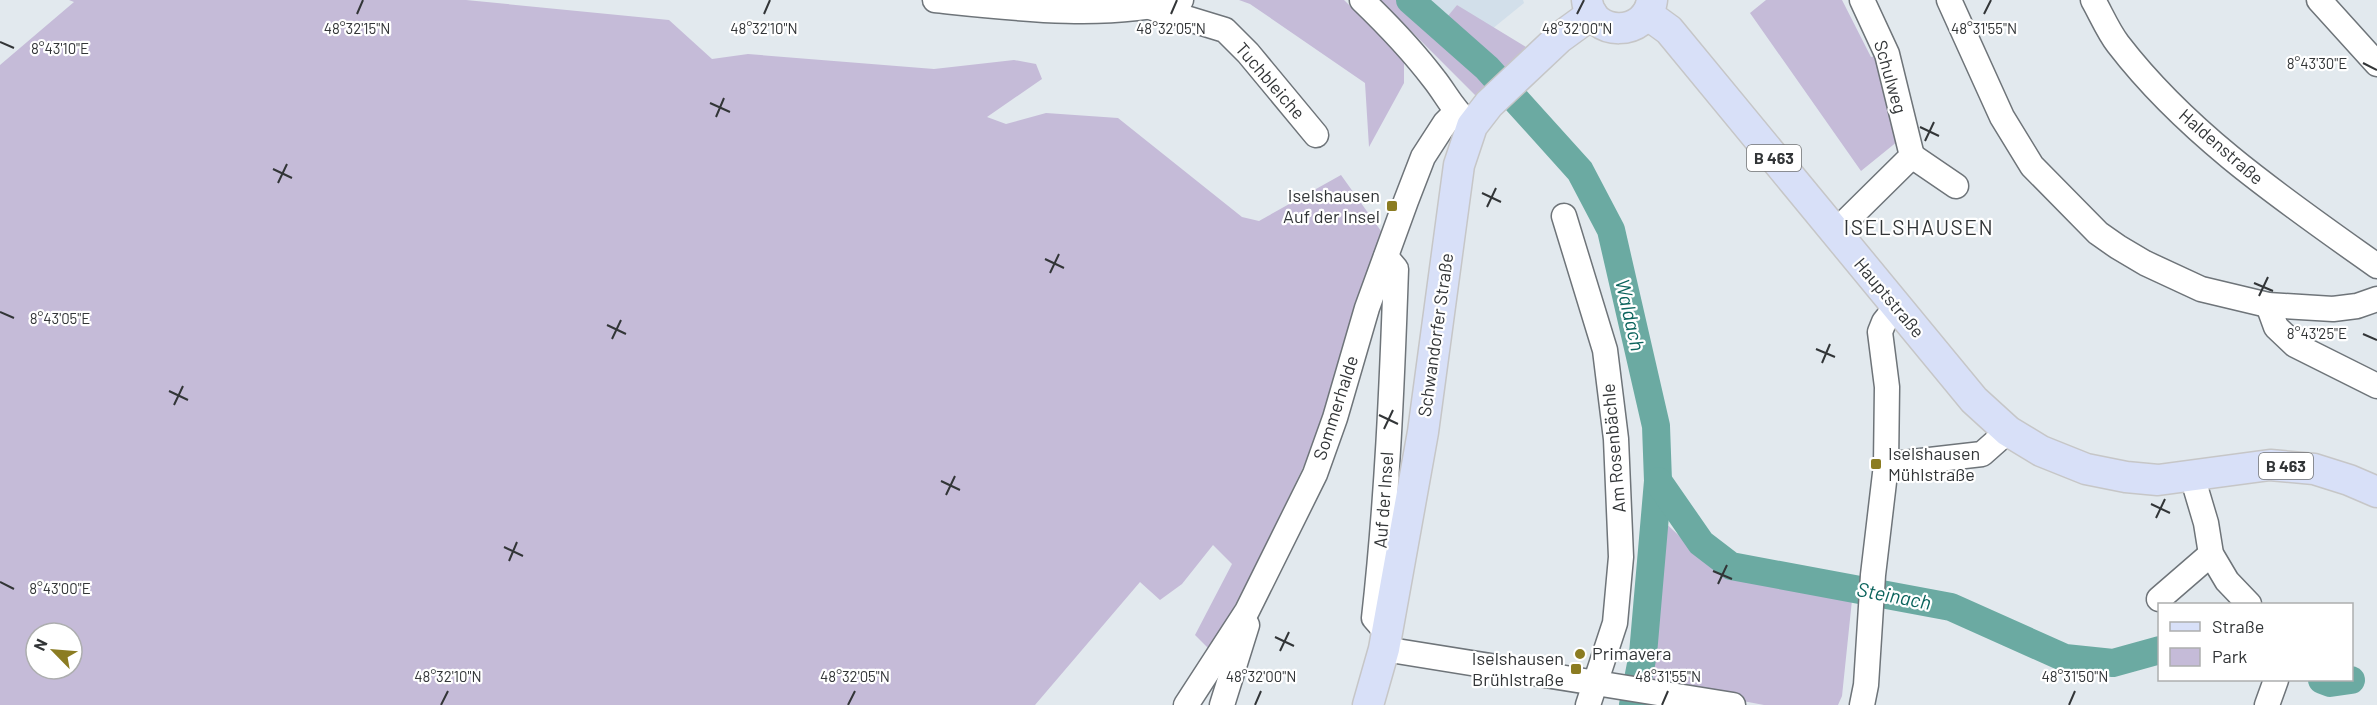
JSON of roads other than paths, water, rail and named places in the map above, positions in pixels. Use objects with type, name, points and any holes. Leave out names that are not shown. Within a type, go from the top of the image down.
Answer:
[{"type":"main road","name":"Schwandorfer Straße","points":[[1368,705],[1386,641],[1423,432],[1464,119],[1497,97],[1572,27],[1590,7]]},
{"type":"main road","points":[[1590,7],[1608,27],[1619,29],[1640,22],[1650,7]]},
{"type":"main road","name":"Hauptstraße","points":[[1650,7],[1974,400],[2008,431],[2041,451],[2086,469],[2126,477],[2158,480],[2193,476]]},
{"type":"main road","name":"B 463","points":[[2193,476],[2270,465],[2314,469],[2377,492]]},
{"type":"street","name":"Tuchbleiche","points":[[935,0],[1084,11],[1153,8],[1181,0]]},
{"type":"street","points":[[1362,0],[1414,54],[1464,119]]},
{"type":"street","name":"Schulweg","points":[[1862,0],[1887,54],[1912,156]]},
{"type":"street","points":[[1948,0],[2002,117],[2032,166],[2098,232],[2145,263],[2201,289],[2268,305],[2333,309],[2357,306],[2377,299]]},
{"type":"street","name":"Haldenstraße","points":[[2093,0],[2117,42],[2179,113],[2276,195],[2377,266]]},
{"type":"street","points":[[2319,0],[2377,64]]},
{"type":"street","name":"Tuchbleiche","points":[[1153,8],[1225,30],[1248,53],[1316,135]]},
{"type":"street","name":"Sommerhalde","points":[[1221,705],[1248,626],[1247,611],[1315,474],[1335,418],[1367,308],[1424,158],[1445,123],[1464,119]]},
{"type":"street","points":[[1835,232],[1912,156],[1956,186]]},
{"type":"street","name":"Am Rosenbächle","points":[[1564,216],[1605,350],[1616,439],[1621,557],[1615,623],[1599,691]]},
{"type":"street","name":"Auf der Insel","points":[[1386,257],[1396,269],[1393,372],[1382,545],[1374,618],[1386,641]]},
{"type":"street","points":[[2268,305],[2276,327],[2295,345],[2377,386]]},
{"type":"street","points":[[1862,705],[1866,685],[1873,575],[1886,465],[1887,387],[1880,332],[1884,322],[1896,307]]},
{"type":"street","points":[[1886,465],[1982,454],[2008,431]]},
{"type":"street","points":[[2193,476],[2206,523],[2211,554],[2227,581],[2248,603]]},
{"type":"street","points":[[2159,599],[2211,554]]},
{"type":"street","points":[[1186,705],[1247,611]]},
{"type":"street","points":[[1386,641],[1599,691],[1657,692],[1733,705]]},
{"type":"street","points":[[2267,705],[2276,681]]},
{"type":"waterway","name":"Waldach","points":[[1410,0],[1487,68],[1580,171],[1611,230],[1656,426],[1658,481],[1643,654],[1633,705]]},
{"type":"waterway","name":"Steinach","points":[[1658,481],[1701,543],[1731,566],[1951,607],[2065,658],[2113,663],[2158,651]]},
{"type":"waterway","name":"Steinach","points":[[2325,681],[2330,683],[2344,681]]},
{"type":"place","name":"Iselshausen Auf der Insel","points":[[1392,206]]},
{"type":"place","name":"Iselshausen Mühlstraße","points":[[1876,464]]},
{"type":"place","name":"Primavera","points":[[1580,654]]},
{"type":"place","name":"Iselshausen Brühlstraße","points":[[1576,669]]},
{"type":"district","name":"ISELSHAUSEN","points":[[1919,228]]}]
